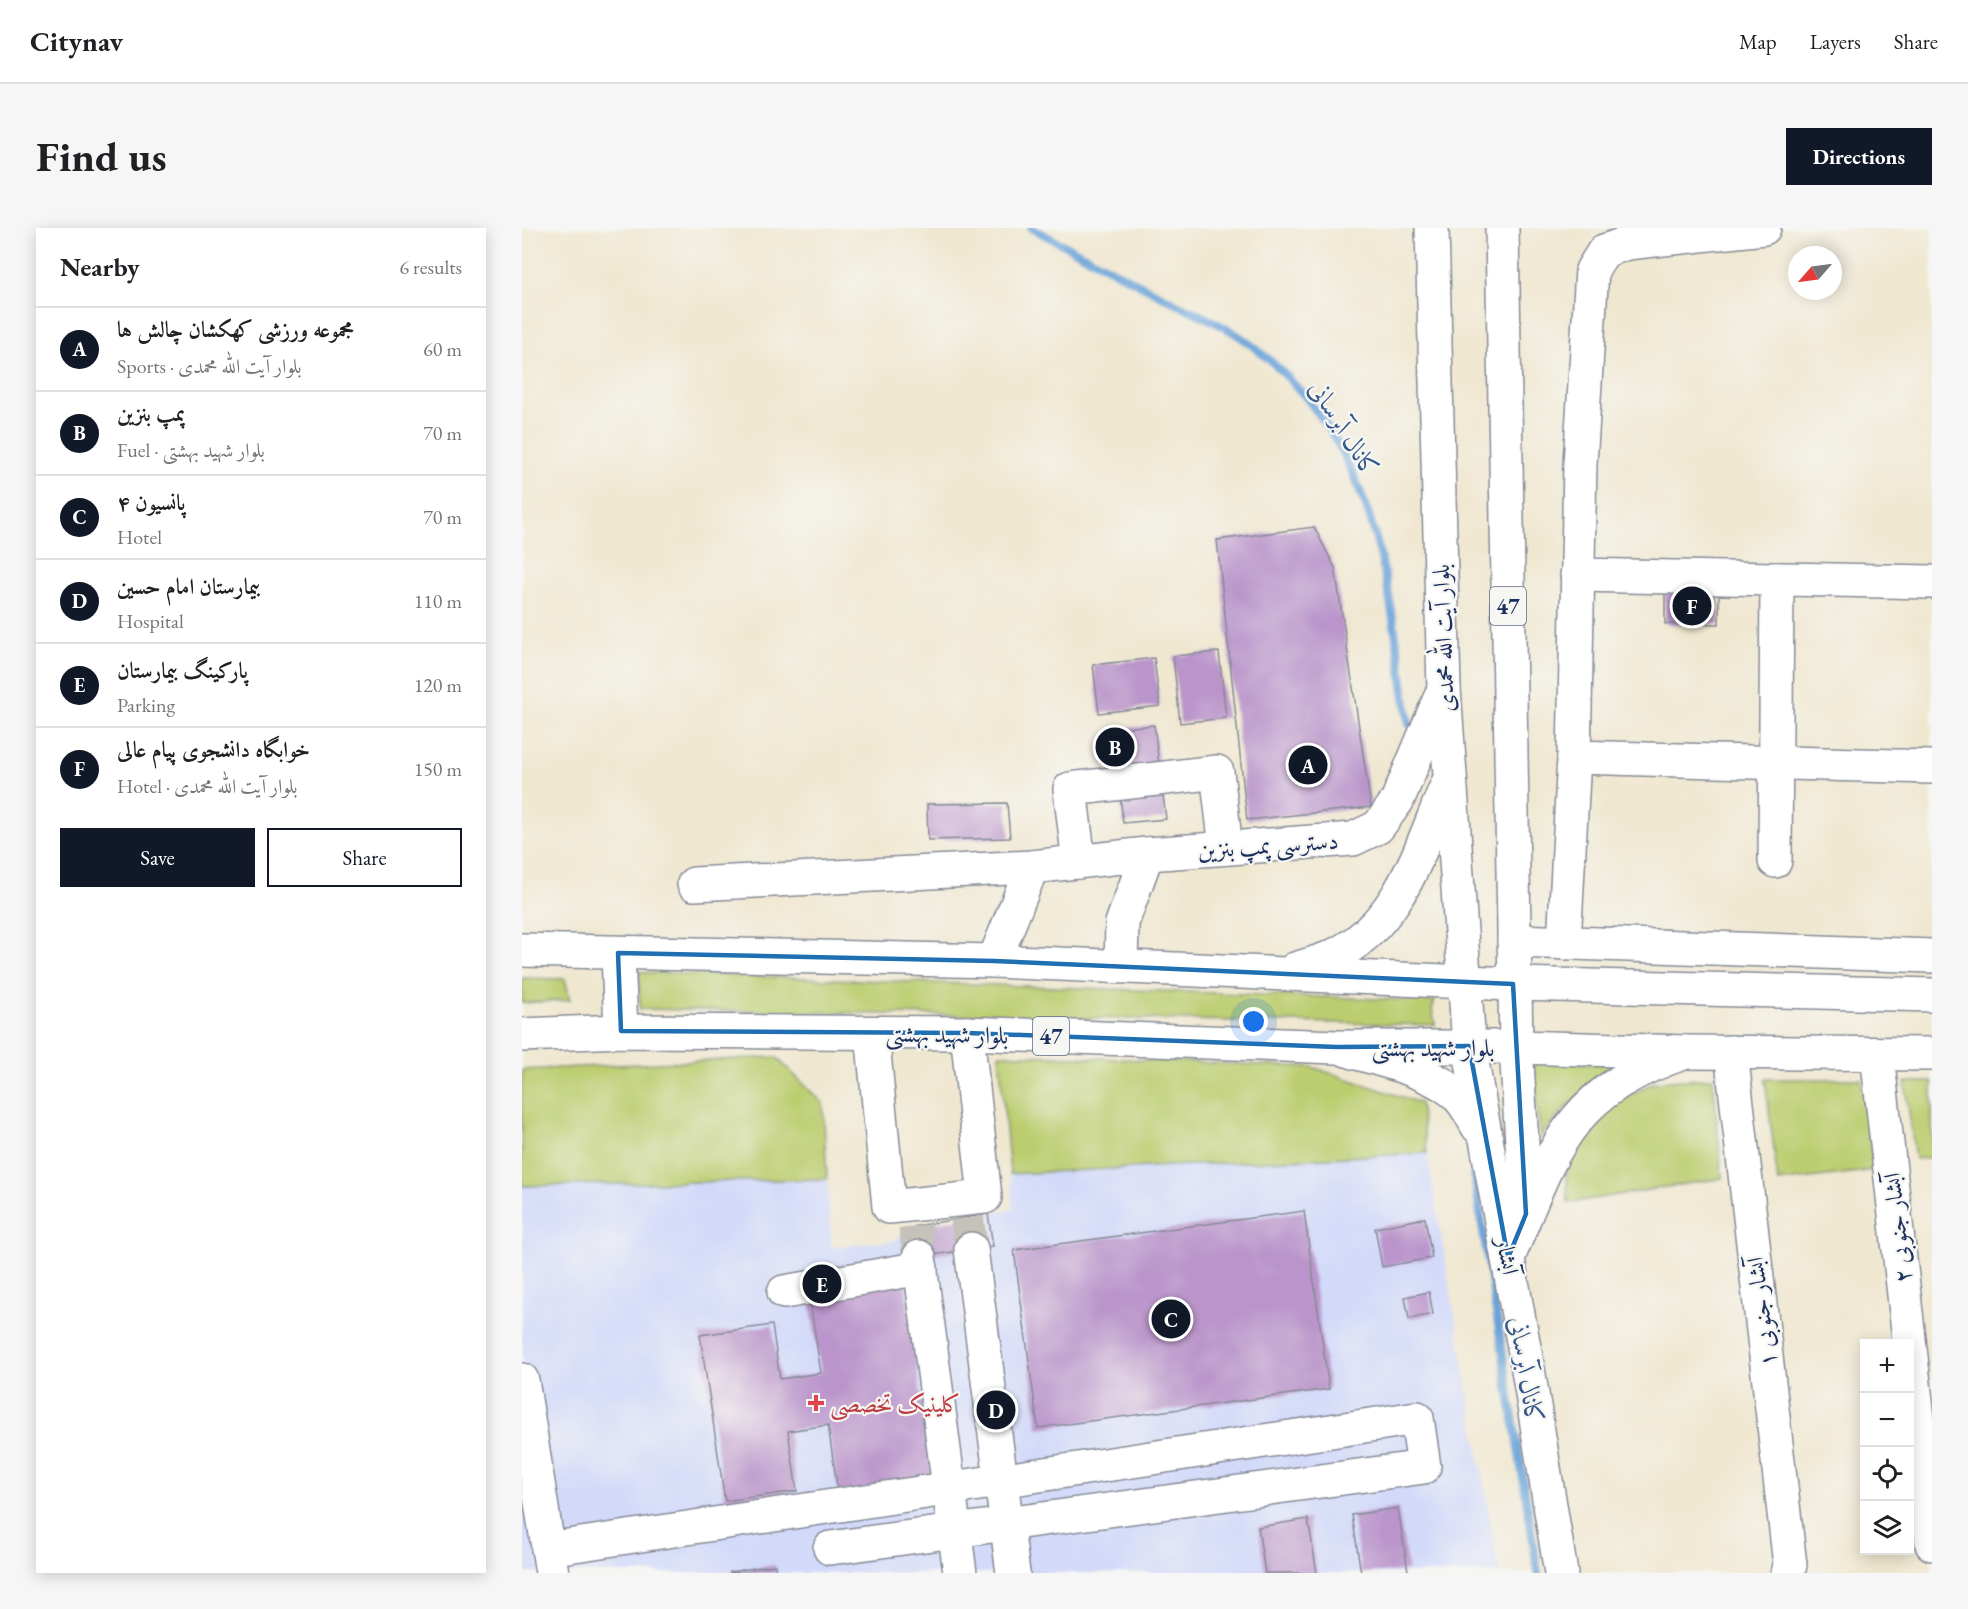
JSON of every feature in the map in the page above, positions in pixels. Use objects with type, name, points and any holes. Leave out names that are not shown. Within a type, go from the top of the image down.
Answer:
[{"type":"main road","name":"بلوار آیت الله محمدی","points":[[1432,228],[1444,689],[1469,1046]]},
{"type":"main road","name":"47","points":[[1502,228],[1513,984]]},
{"type":"main road","points":[[1564,943],[1574,757],[1580,464],[1592,270],[1605,251],[1626,243],[1764,228]]},
{"type":"main road","points":[[1578,575],[1932,582]]},
{"type":"main road","points":[[1775,861],[1777,579]]},
{"type":"main road","name":"دسترسی پمپ بنزین","points":[[694,884],[1032,867],[1147,854],[1353,839],[1378,827],[1397,801],[1444,689]]},
{"type":"main road","points":[[1574,757],[1932,767]]},
{"type":"main road","points":[[1079,862],[1070,789],[1217,772],[1226,848]]},
{"type":"main road","points":[[1253,972],[1293,970],[1331,957],[1365,936],[1392,907],[1449,781]]},
{"type":"main road","points":[[1121,966],[1122,923],[1147,854]]},
{"type":"main road","points":[[994,961],[1032,867]]},
{"type":"main road","points":[[1514,941],[1932,956]]},
{"type":"main road","points":[[522,950],[994,961],[1513,984],[1932,994]]},
{"type":"main road","points":[[618,953],[621,1031]]},
{"type":"main road","name":"بلوار شهید بهشتی","points":[[1513,984],[1516,1047]]},
{"type":"main road","name":"بلوار شهید بهشتی","points":[[522,1035],[621,1031],[967,1033],[1337,1047],[1469,1046],[1686,1052],[1932,1054]]},
{"type":"main road","points":[[872,1033],[889,1208],[917,1239],[960,1573]]},
{"type":"main road","points":[[784,1292],[917,1239],[968,1222],[985,1197],[967,1033]]},
{"type":"main road","name":"آبشار","points":[[1469,1046],[1508,1258],[1561,1573]]},
{"type":"main road","points":[[1337,1047],[1423,1076],[1452,1090],[1468,1108],[1487,1143]]},
{"type":"main road","points":[[1516,1047],[1526,1214]]},
{"type":"main road","points":[[1508,1258],[1554,1149],[1573,1122],[1597,1097],[1624,1078],[1654,1062],[1686,1052]]},
{"type":"main road","name":"آبشار جنوبی ۱","points":[[1731,1052],[1790,1564],[1788,1573]]},
{"type":"main road","name":"آبشار جنوبی ۲","points":[[1877,1054],[1932,1545]]},
{"type":"main road","points":[[968,1222],[1013,1573]]},
{"type":"main road","points":[[522,1380],[550,1561],[950,1488],[1417,1418],[1424,1467],[830,1548]]},
{"type":"highlighted area","points":[[618,953],[994,961],[1513,984],[1526,1214],[1508,1258],[1469,1046],[1337,1047],[967,1033],[621,1031]]},
{"type":"shaded area","points":[[1427,1153],[1499,1573],[522,1573],[522,1186],[827,1179],[832,1247],[893,1241],[915,1226],[1013,1209],[1010,1174]]},
{"type":"green space","points":[[639,972],[1435,1001],[1432,1009],[1435,1025],[640,1009]]},
{"type":"green space","points":[[522,978],[565,979],[570,1000],[522,1003]]},
{"type":"green space","points":[[999,1054],[1312,1067],[1420,1103],[1427,1153],[1010,1174]]},
{"type":"green space","points":[[776,1057],[823,1103],[827,1179],[522,1186],[522,1070]]},
{"type":"green space","points":[[1533,1061],[1624,1065],[1578,1097],[1540,1137]]},
{"type":"green space","points":[[1713,1078],[1722,1178],[1568,1203],[1566,1164],[1577,1141],[1610,1104],[1655,1082]]},
{"type":"green space","points":[[1765,1079],[1861,1079],[1874,1170],[1778,1182]]},
{"type":"green space","points":[[1905,1082],[1932,1082],[1932,1157],[1915,1159]]},
{"type":"building","points":[[1314,527],[1335,568],[1371,807],[1247,820],[1217,540]]},
{"type":"building","points":[[1665,588],[1719,589],[1719,624],[1665,624]]},
{"type":"building","points":[[1219,652],[1226,718],[1180,723],[1173,656]]},
{"type":"building","points":[[1154,658],[1160,706],[1099,713],[1093,665]]},
{"type":"building","points":[[1154,725],[1166,819],[1123,823],[1113,729]]},
{"type":"building","points":[[1007,803],[1010,838],[928,840],[927,804]]},
{"type":"building","points":[[1304,1211],[1329,1389],[1038,1428],[1014,1250]]},
{"type":"building","points":[[988,1214],[993,1246],[919,1257],[915,1226]]},
{"type":"building","points":[[1425,1218],[1432,1258],[1382,1267],[1375,1228]]},
{"type":"building","name":"کلینیک تخصصی","points":[[905,1283],[933,1480],[838,1493],[828,1425],[788,1431],[797,1491],[725,1501],[700,1335],[772,1325],[780,1379],[821,1373],[809,1296]]},
{"type":"building","points":[[1429,1292],[1433,1314],[1409,1319],[1405,1297]]},
{"type":"building","points":[[1398,1508],[1408,1571],[1361,1573],[1352,1515]]},
{"type":"building","points":[[1308,1519],[1317,1573],[1265,1573],[1258,1527]]},
{"type":"building","points":[[775,1565],[776,1573],[730,1573],[730,1572]]},
{"type":"waterway","name":"کانال آبرسانی","points":[[1031,228],[1245,340],[1289,379],[1324,421],[1349,466],[1368,513],[1382,563],[1392,614],[1409,724]]},
{"type":"waterway","name":"کانال آبرسانی","points":[[1474,1175],[1538,1573]]},
{"type":"tunnel","points":[[967,1218],[971,1249]]},
{"type":"tunnel","points":[[915,1226],[919,1257]]},
{"type":"place","name":"خوابگاه دانشجوی پیام عالی","points":[[1692,606]]},
{"type":"place","name":"پمپ بنزین","points":[[1115,747]]},
{"type":"place","name":"مجموعه ورزشی کهکشان چالش ها","points":[[1308,765]]},
{"type":"place","name":"پارکینگ بیمارستان","points":[[822,1284]]},
{"type":"place","name":"پانسیون ۴","points":[[1171,1319]]},
{"type":"place","name":"کلینیک تخصصی","points":[[816,1403]]},
{"type":"place","name":"بیمارستان امام حسین","points":[[996,1410]]}]
